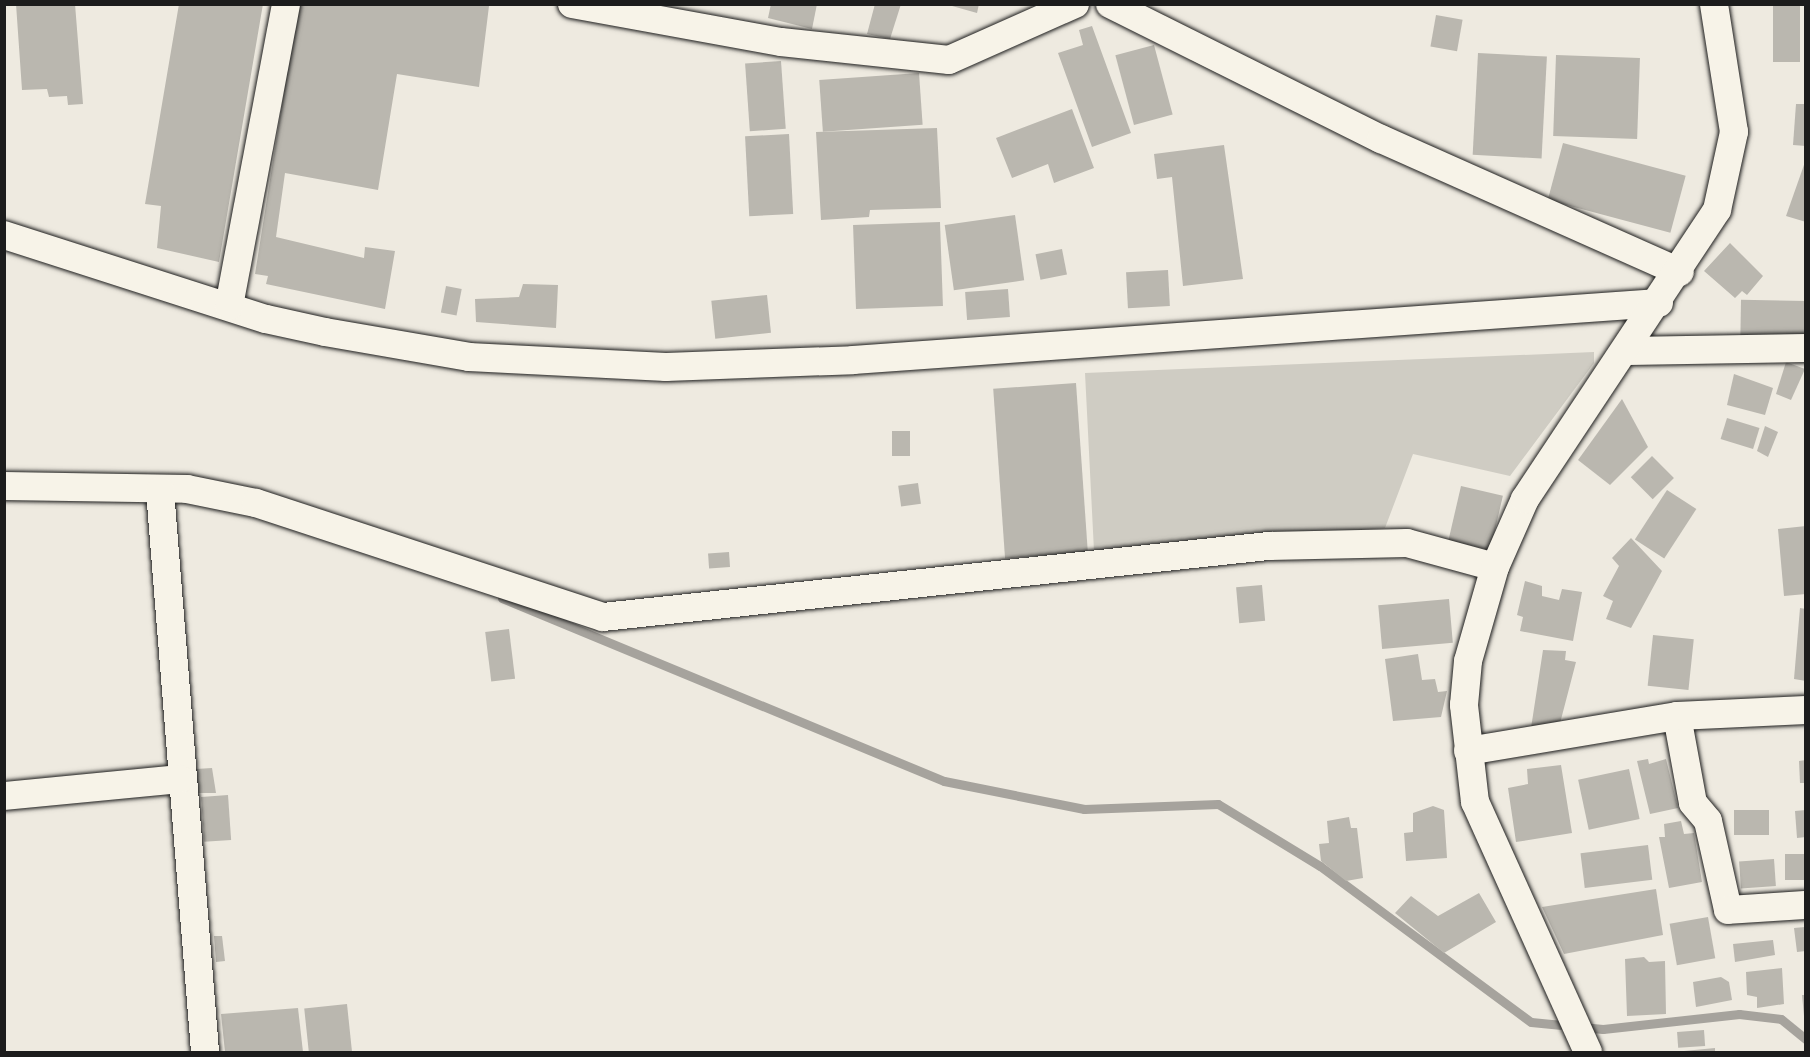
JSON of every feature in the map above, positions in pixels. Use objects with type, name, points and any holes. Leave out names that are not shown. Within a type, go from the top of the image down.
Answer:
[{"type":"street","points":[[229,306],[286,4]]},
{"type":"street","points":[[572,4],[781,42],[949,60],[1075,4]]},
{"type":"street","points":[[1110,4],[1381,139],[1680,272]]},
{"type":"street","points":[[1587,1049],[1485,831],[1468,751],[1468,661],[1495,567],[1525,499],[1628,351],[1680,272],[1717,210],[1729,172],[1734,132],[1730,85],[1714,4]]},
{"type":"street","points":[[4,231],[5,235],[296,325],[470,357],[728,367],[1659,303]]},
{"type":"street","points":[[1628,351],[1806,348]]},
{"type":"street","points":[[4,486],[161,502],[187,489],[320,520],[603,617],[1269,546],[1407,543],[1495,567]]},
{"type":"street","points":[[161,502],[179,779],[205,1053]]},
{"type":"street","points":[[1468,751],[1677,716],[1806,710]]},
{"type":"street","points":[[1677,716],[1693,803],[1708,821],[1728,910],[1806,905]]},
{"type":"street","points":[[4,796],[179,779]]},
{"type":"shaded area","points":[[1594,352],[1594,363],[1510,476],[1413,454],[1385,528],[1094,551],[1085,373]]},
{"type":"building","points":[[16,4],[75,4],[83,104],[68,105],[67,96],[49,97],[47,89],[22,90]]},
{"type":"building","points":[[179,4],[263,4],[219,262],[157,248],[161,206],[145,204]]},
{"type":"building","points":[[298,4],[489,6],[479,87],[397,74],[378,190],[285,173],[276,237],[364,258],[365,247],[395,251],[385,309],[266,284],[268,276],[255,274]]},
{"type":"building","points":[[771,4],[817,4],[812,29],[768,18]]},
{"type":"building","points":[[875,4],[901,4],[890,39],[867,34]]},
{"type":"building","points":[[945,4],[979,4],[977,13]]},
{"type":"building","points":[[1773,4],[1800,4],[1800,62],[1773,62]]},
{"type":"building","points":[[1436,15],[1463,20],[1457,51],[1430,47]]},
{"type":"building","points":[[1092,26],[1131,133],[1092,147],[1058,53],[1083,45],[1079,30]]},
{"type":"building","points":[[1154,45],[1173,115],[1134,125],[1115,55]]},
{"type":"building","points":[[1478,53],[1547,57],[1542,158],[1473,155]]},
{"type":"building","points":[[1556,55],[1640,58],[1637,139],[1553,136]]},
{"type":"building","points":[[781,61],[786,129],[750,131],[745,64]]},
{"type":"building","points":[[919,73],[923,125],[823,132],[819,80]]},
{"type":"building","points":[[1796,104],[1806,104],[1806,146],[1793,145]]},
{"type":"building","points":[[1072,109],[1094,168],[1054,183],[1048,164],[1012,178],[996,138]]},
{"type":"building","points":[[937,128],[941,208],[870,210],[869,217],[821,220],[816,132]]},
{"type":"building","points":[[789,134],[793,214],[749,216],[745,136]]},
{"type":"building","points":[[1563,143],[1686,176],[1670,233],[1548,200]]},
{"type":"building","points":[[1224,145],[1243,279],[1183,286],[1172,177],[1157,179],[1154,154]]},
{"type":"building","points":[[1806,162],[1806,222],[1786,216]]},
{"type":"building","points":[[1015,215],[1024,280],[954,290],[945,225]]},
{"type":"building","points":[[940,222],[943,306],[856,309],[853,225]]},
{"type":"building","points":[[1730,243],[1763,276],[1747,295],[1742,291],[1735,298],[1704,271]]},
{"type":"building","points":[[1062,249],[1067,275],[1040,280],[1035,254]]},
{"type":"building","points":[[1168,270],[1170,306],[1128,308],[1126,272]]},
{"type":"building","points":[[523,284],[558,285],[556,328],[476,322],[475,299],[519,297]]},
{"type":"building","points":[[446,286],[462,289],[457,316],[441,313]]},
{"type":"building","points":[[1008,289],[1010,317],[967,320],[965,292]]},
{"type":"building","points":[[767,295],[771,333],[715,339],[711,301]]},
{"type":"building","points":[[1741,300],[1806,301],[1805,344],[1740,343]]},
{"type":"building","points":[[1786,362],[1805,369],[1791,400],[1776,394]]},
{"type":"building","points":[[1734,374],[1773,388],[1765,415],[1727,405]]},
{"type":"building","points":[[1076,383],[1088,553],[1005,558],[993,389]]},
{"type":"building","points":[[1622,399],[1648,447],[1610,485],[1578,460]]},
{"type":"building","points":[[1727,418],[1760,428],[1753,449],[1721,439]]},
{"type":"building","points":[[1765,426],[1778,432],[1768,457],[1757,451]]},
{"type":"building","points":[[892,431],[910,431],[910,456],[892,456]]},
{"type":"building","points":[[1652,456],[1674,478],[1653,499],[1631,477]]},
{"type":"building","points":[[918,483],[921,504],[901,507],[898,486]]},
{"type":"building","points":[[1461,486],[1503,496],[1490,550],[1448,541]]},
{"type":"building","points":[[1667,490],[1696,509],[1664,559],[1635,539]]},
{"type":"building","points":[[1806,526],[1806,594],[1784,596],[1778,529]]},
{"type":"building","points":[[1631,538],[1662,571],[1631,628],[1606,619],[1613,601],[1603,596],[1619,566],[1612,558]]},
{"type":"building","points":[[729,552],[730,567],[709,568],[708,553]]},
{"type":"building","points":[[1525,581],[1542,586],[1542,596],[1559,600],[1562,589],[1582,592],[1573,641],[1520,631],[1523,617],[1517,615]]},
{"type":"building","points":[[1262,585],[1265,621],[1239,623],[1236,587]]},
{"type":"building","points":[[1449,599],[1453,643],[1382,649],[1378,605]]},
{"type":"building","points":[[1800,608],[1806,609],[1806,681],[1794,679]]},
{"type":"building","points":[[509,629],[515,679],[491,682],[485,632]]},
{"type":"building","points":[[1653,635],[1694,639],[1688,690],[1648,686]]},
{"type":"building","points":[[1543,650],[1566,651],[1565,660],[1576,662],[1558,731],[1531,728]]},
{"type":"building","points":[[1418,654],[1422,680],[1435,679],[1438,692],[1447,691],[1441,717],[1393,721],[1385,659]]},
{"type":"building","points":[[1648,759],[1649,764],[1666,759],[1678,808],[1650,814],[1637,761]]},
{"type":"building","points":[[1806,760],[1806,783],[1800,783],[1799,761]]},
{"type":"building","points":[[1561,765],[1572,833],[1516,842],[1508,788],[1528,784],[1527,769]]},
{"type":"building","points":[[212,768],[216,793],[198,793],[196,769]]},
{"type":"building","points":[[1629,769],[1640,819],[1589,830],[1578,780]]},
{"type":"building","points":[[228,795],[231,840],[204,842],[201,797]]},
{"type":"building","points":[[1433,806],[1444,810],[1447,858],[1406,861],[1404,833],[1413,832],[1413,813]]},
{"type":"building","points":[[1734,810],[1769,810],[1769,835],[1734,835]]},
{"type":"building","points":[[1806,810],[1806,837],[1797,838],[1795,811]]},
{"type":"building","points":[[1349,817],[1351,828],[1357,828],[1363,878],[1346,881],[1321,861],[1319,844],[1329,843],[1327,821]]},
{"type":"building","points":[[1681,821],[1684,834],[1694,833],[1702,882],[1669,888],[1659,837],[1665,837],[1664,824]]},
{"type":"building","points":[[1648,845],[1652,880],[1585,888],[1581,853]]},
{"type":"building","points":[[1785,854],[1806,854],[1806,880],[1785,880]]},
{"type":"building","points":[[1774,859],[1776,886],[1741,888],[1739,861]]},
{"type":"building","points":[[1656,889],[1663,935],[1564,954],[1542,907]]},
{"type":"building","points":[[1479,893],[1496,922],[1444,953],[1395,913],[1411,896],[1438,916]]},
{"type":"building","points":[[1708,917],[1715,958],[1677,965],[1670,924]]},
{"type":"building","points":[[1805,927],[1806,951],[1797,952],[1794,928]]},
{"type":"building","points":[[214,936],[222,936],[225,961],[216,962]]},
{"type":"building","points":[[1773,940],[1775,955],[1735,962],[1733,944]]},
{"type":"building","points":[[1644,957],[1649,962],[1665,961],[1666,1014],[1627,1016],[1625,959]]},
{"type":"building","points":[[1782,968],[1784,1004],[1757,1008],[1757,997],[1747,995],[1746,972]]},
{"type":"building","points":[[1721,977],[1729,982],[1732,1000],[1696,1007],[1693,982]]},
{"type":"building","points":[[1802,995],[1806,995],[1806,1015],[1804,1016]]},
{"type":"building","points":[[347,1004],[352,1052],[309,1052],[304,1008]]},
{"type":"building","points":[[298,1008],[303,1052],[225,1052],[221,1014]]},
{"type":"building","points":[[1704,1030],[1705,1046],[1678,1048],[1677,1032]]},
{"type":"building","points":[[1715,1048],[1715,1052],[1684,1052],[1684,1051]]},
{"type":"waterway","points":[[502,598],[944,781],[1084,809],[1218,804],[1320,866],[1531,1022],[1603,1029],[1739,1014],[1781,1019],[1806,1039]]}]
